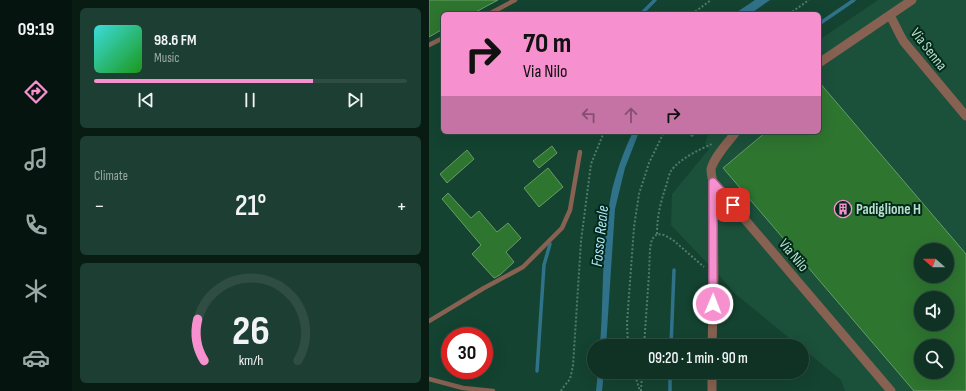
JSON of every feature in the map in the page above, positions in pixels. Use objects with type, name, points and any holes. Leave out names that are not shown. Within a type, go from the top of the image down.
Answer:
[{"type":"street","points":[[821,62],[912,0]]},
{"type":"street","name":"Via Senna","points":[[890,15],[904,42],[966,116]]},
{"type":"street","points":[[712,339],[714,276],[713,182],[711,174],[713,165],[718,155],[734,134]]},
{"type":"street","name":"Via Nilo","points":[[713,182],[891,391]]},
{"type":"street","points":[[712,379],[712,391]]},
{"type":"lane","points":[[493,12],[515,0]]},
{"type":"lane","points":[[429,46],[441,39]]},
{"type":"lane","points":[[429,321],[484,288],[523,267],[563,228],[570,210],[580,152]]},
{"type":"lane","points":[[429,379],[463,388],[493,391]]},
{"type":"path","points":[[695,12],[711,0]]},
{"type":"path","points":[[792,12],[809,0]]},
{"type":"path","points":[[561,391],[570,380],[573,366],[581,241],[591,164],[603,134]]},
{"type":"path","points":[[628,339],[627,322],[634,227],[639,194],[649,163],[663,134]]},
{"type":"path","points":[[644,339],[650,248],[653,239],[657,234],[657,220],[670,171],[683,159],[712,144]]},
{"type":"path","points":[[657,234],[664,235],[673,240],[714,276]]},
{"type":"path","points":[[636,379],[640,391]]},
{"type":"path","points":[[640,391],[641,379]]},
{"type":"shaded area","points":[[878,0],[966,0],[966,391],[845,391],[841,380],[809,354],[809,339],[790,339],[733,292],[714,269],[671,225],[672,194],[709,149],[705,144],[709,134],[821,134],[821,39]]},
{"type":"water","points":[[755,0],[770,0],[753,12],[737,12]]},
{"type":"water","points":[[632,134],[638,134],[625,168],[615,209],[606,339],[600,339],[606,228],[608,209],[618,168]]},
{"type":"water","points":[[597,379],[603,379],[602,391],[596,391]]},
{"type":"building","points":[[429,0],[498,0],[476,12],[441,12],[441,30],[429,37]]},
{"type":"building","name":"Padiglione H","points":[[821,84],[966,254],[966,391],[914,391],[723,168],[764,134],[821,134]]},
{"type":"building","points":[[552,146],[557,153],[539,168],[533,161]]},
{"type":"building","points":[[467,150],[474,159],[447,183],[440,174]]},
{"type":"building","points":[[548,168],[563,187],[539,207],[524,188]]},
{"type":"building","points":[[448,193],[471,218],[479,211],[497,232],[508,223],[521,238],[506,252],[514,262],[500,275],[494,278],[472,254],[481,245],[442,199]]},
{"type":"waterway","points":[[643,12],[655,0]]},
{"type":"waterway","points":[[821,23],[854,0]]},
{"type":"waterway","points":[[537,371],[544,265],[550,244]]},
{"type":"waterway","points":[[671,339],[674,270]]},
{"type":"waterway","points":[[670,379],[670,391]]},
{"type":"place","name":"Padiglione H","points":[[843,209]]},
{"type":"route","points":[[713,304],[713,182],[733,205]]},
{"type":"water label","name":"Fosso Reale","points":[[599,236]]}]
